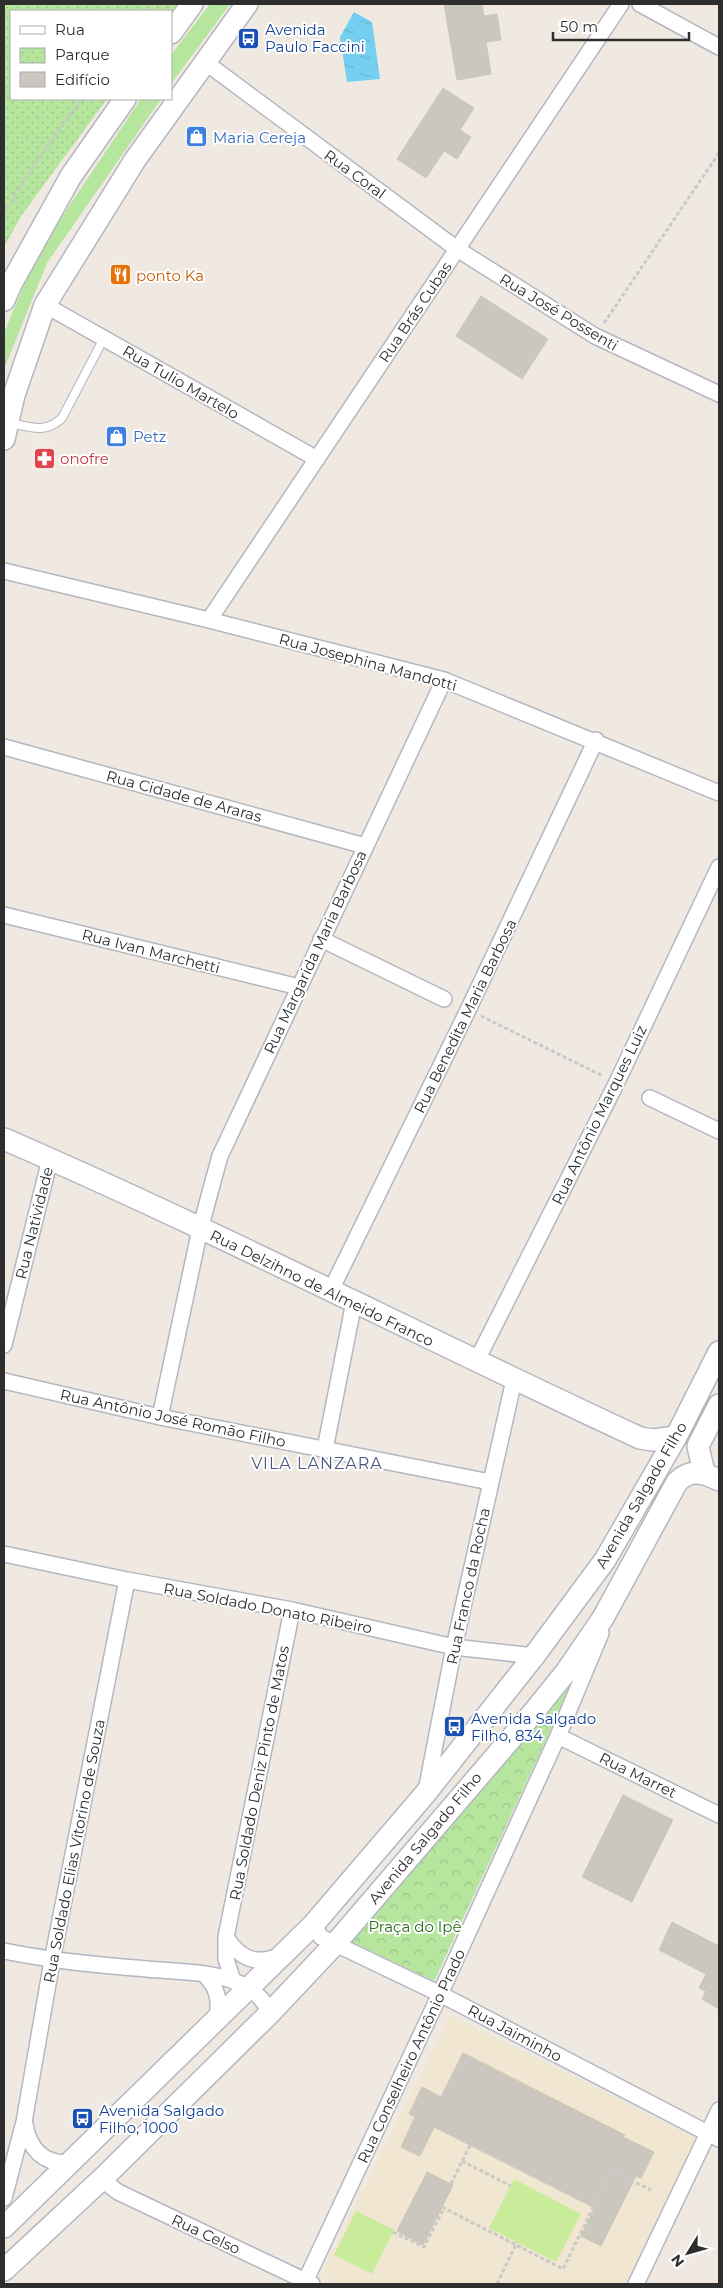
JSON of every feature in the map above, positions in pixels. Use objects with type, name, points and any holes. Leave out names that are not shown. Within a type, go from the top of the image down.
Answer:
[{"type":"main road","points":[[172,32],[192,4]]},
{"type":"main road","points":[[6,431],[14,395],[45,305],[135,160],[246,4]]},
{"type":"main road","points":[[4,300],[71,176],[124,100]]},
{"type":"main road","name":"Rua Delzihno de Almeido Franco","points":[[4,1139],[331,1290],[476,1362],[640,1438],[653,1440],[676,1437]]},
{"type":"main road","name":"Avenida Salgado Filho","points":[[4,2227],[217,2019],[241,1984],[284,1954],[312,1925],[425,1794],[534,1656],[605,1560],[676,1437],[719,1352]]},
{"type":"main road","name":"Avenida Salgado Filho","points":[[712,1477],[698,1446],[719,1405]]},
{"type":"main road","points":[[640,1438],[651,1460],[654,1476]]},
{"type":"main road","name":"Avenida Salgado Filho","points":[[4,2270],[104,2177],[270,2013],[335,1944],[566,1672],[603,1618],[677,1482],[689,1474],[712,1477]]},
{"type":"street","name":"Rua Brás Cubas","points":[[209,620],[621,4]]},
{"type":"street","points":[[640,4],[719,48]]},
{"type":"street","name":"Rua Coral","points":[[205,62],[457,249]]},
{"type":"street","name":"Rua José Possenti","points":[[457,249],[595,336],[719,394]]},
{"type":"street","name":"Rua Tulio Martelo","points":[[45,305],[317,459]]},
{"type":"street","name":"Rua Josephina Mandotti","points":[[4,571],[209,620],[444,680],[596,740],[719,793]]},
{"type":"street","name":"Rua Margarida Maria Barbosa","points":[[160,1418],[200,1229],[220,1156],[444,680]]},
{"type":"street","name":"Rua Benedita Maria Barbosa","points":[[331,1290],[468,1010],[596,740]]},
{"type":"street","name":"Rua Cidade de Araras","points":[[4,747],[365,846]]},
{"type":"street","name":"Rua Antônio Marques Luiz","points":[[476,1362],[617,1082],[719,867]]},
{"type":"street","name":"Rua Ivan Marchetti","points":[[4,915],[299,987]]},
{"type":"street","points":[[321,939],[444,999]]},
{"type":"street","points":[[650,1098],[719,1131]]},
{"type":"street","name":"Rua Natividade","points":[[4,1345],[50,1159]]},
{"type":"street","points":[[325,1449],[354,1302]]},
{"type":"street","name":"Rua Franco da Rocha","points":[[425,1794],[454,1647],[514,1380]]},
{"type":"street","name":"Rua Antônio José Romão Filho","points":[[4,1381],[160,1418],[490,1482]]},
{"type":"street","name":"Rua Soldado Donato Ribeiro","points":[[4,1554],[126,1580],[292,1610],[454,1647],[534,1656]]},
{"type":"street","name":"Rua Conselheiro Antônio Prado","points":[[307,2283],[558,1736],[624,1578]]},
{"type":"street","name":"Rua Soldado Elias Vitorino de Souza","points":[[4,2198],[24,2122],[52,1961],[126,1580]]},
{"type":"street","name":"Rua Soldado Deniz Pinto de Matos","points":[[241,1984],[226,1959],[226,1937],[292,1610]]},
{"type":"street","name":"Rua Marret","points":[[558,1736],[719,1815]]},
{"type":"street","name":"Rua Jaiminho","points":[[312,1925],[321,1938],[440,1994],[714,2136]]},
{"type":"street","points":[[226,1937],[232,1947],[244,1958],[265,1960],[284,1954]]},
{"type":"street","points":[[4,1951],[52,1961],[204,1974],[241,1984],[261,1998],[270,2013]]},
{"type":"street","points":[[204,1974],[213,1983],[218,1994],[219,2007],[217,2019]]},
{"type":"street","points":[[636,2284],[714,2136],[719,2110]]},
{"type":"street","points":[[24,2122],[27,2136],[39,2155],[49,2162],[69,2164]]},
{"type":"street","name":"Rua Celso","points":[[104,2177],[110,2186],[118,2192],[307,2283]]},
{"type":"lane","points":[[6,431],[44,429],[54,426],[62,418],[104,338]]},
{"type":"path","points":[[4,213],[81,100]]},
{"type":"path","points":[[595,336],[719,153]]},
{"type":"path","points":[[468,1010],[617,1082]]},
{"type":"path","points":[[451,2184],[470,2145]]},
{"type":"path","points":[[462,2161],[511,2186]]},
{"type":"path","points":[[393,2232],[424,2247],[443,2207],[563,2268],[611,2171],[651,2190]]},
{"type":"path","points":[[497,2284],[516,2243]]},
{"type":"shaded area","points":[[450,2015],[699,2139],[627,2284],[335,2284],[320,2277]]},
{"type":"green space","points":[[4,4],[177,4],[172,11],[10,10],[10,100],[106,100],[21,216],[4,247]]},
{"type":"green space","points":[[210,4],[230,4],[172,83],[172,54]]},
{"type":"green space","points":[[140,100],[160,100],[47,263],[4,369],[4,333],[37,254]]},
{"type":"green space","name":"Praça do Ipê","points":[[577,1673],[434,1981],[350,1941]]},
{"type":"green space","points":[[514,2179],[581,2214],[556,2262],[489,2228]]},
{"type":"green space","points":[[356,2211],[394,2230],[372,2274],[334,2255]]},
{"type":"water","points":[[354,12],[372,22],[380,79],[347,82],[340,37]]},
{"type":"building","points":[[444,4],[482,4],[484,16],[497,14],[501,40],[486,42],[491,74],[457,80]]},
{"type":"building","points":[[443,88],[474,108],[460,130],[471,137],[457,159],[444,151],[426,178],[397,159]]},
{"type":"building","points":[[481,296],[548,339],[522,379],[456,336]]},
{"type":"building","points":[[623,1795],[673,1820],[632,1902],[582,1877]]},
{"type":"building","points":[[672,1922],[719,1946],[719,2009],[702,1999],[706,1991],[699,1988],[706,1974],[659,1950]]},
{"type":"building","points":[[463,2053],[625,2135],[623,2137],[654,2152],[641,2178],[636,2176],[601,2246],[581,2236],[595,2208],[434,2127],[420,2156],[401,2147],[415,2117],[409,2114],[422,2087],[441,2097]]},
{"type":"building","points":[[427,2172],[453,2185],[423,2245],[397,2231]]},
{"type":"place","name":"Avenida Paulo Faccini","points":[[249,38]]},
{"type":"place","name":"Maria Cereja","points":[[197,137]]},
{"type":"place","name":"ponto Ka","points":[[120,275]]},
{"type":"place","name":"Petz","points":[[117,436]]},
{"type":"place","name":"onofre","points":[[44,458]]},
{"type":"place","name":"Avenida Salgado Filho, 834","points":[[455,1727]]},
{"type":"place","name":"Avenida Salgado Filho, 1000","points":[[83,2119]]},
{"type":"district","name":"VILA LANZARA","points":[[317,1463]]}]
